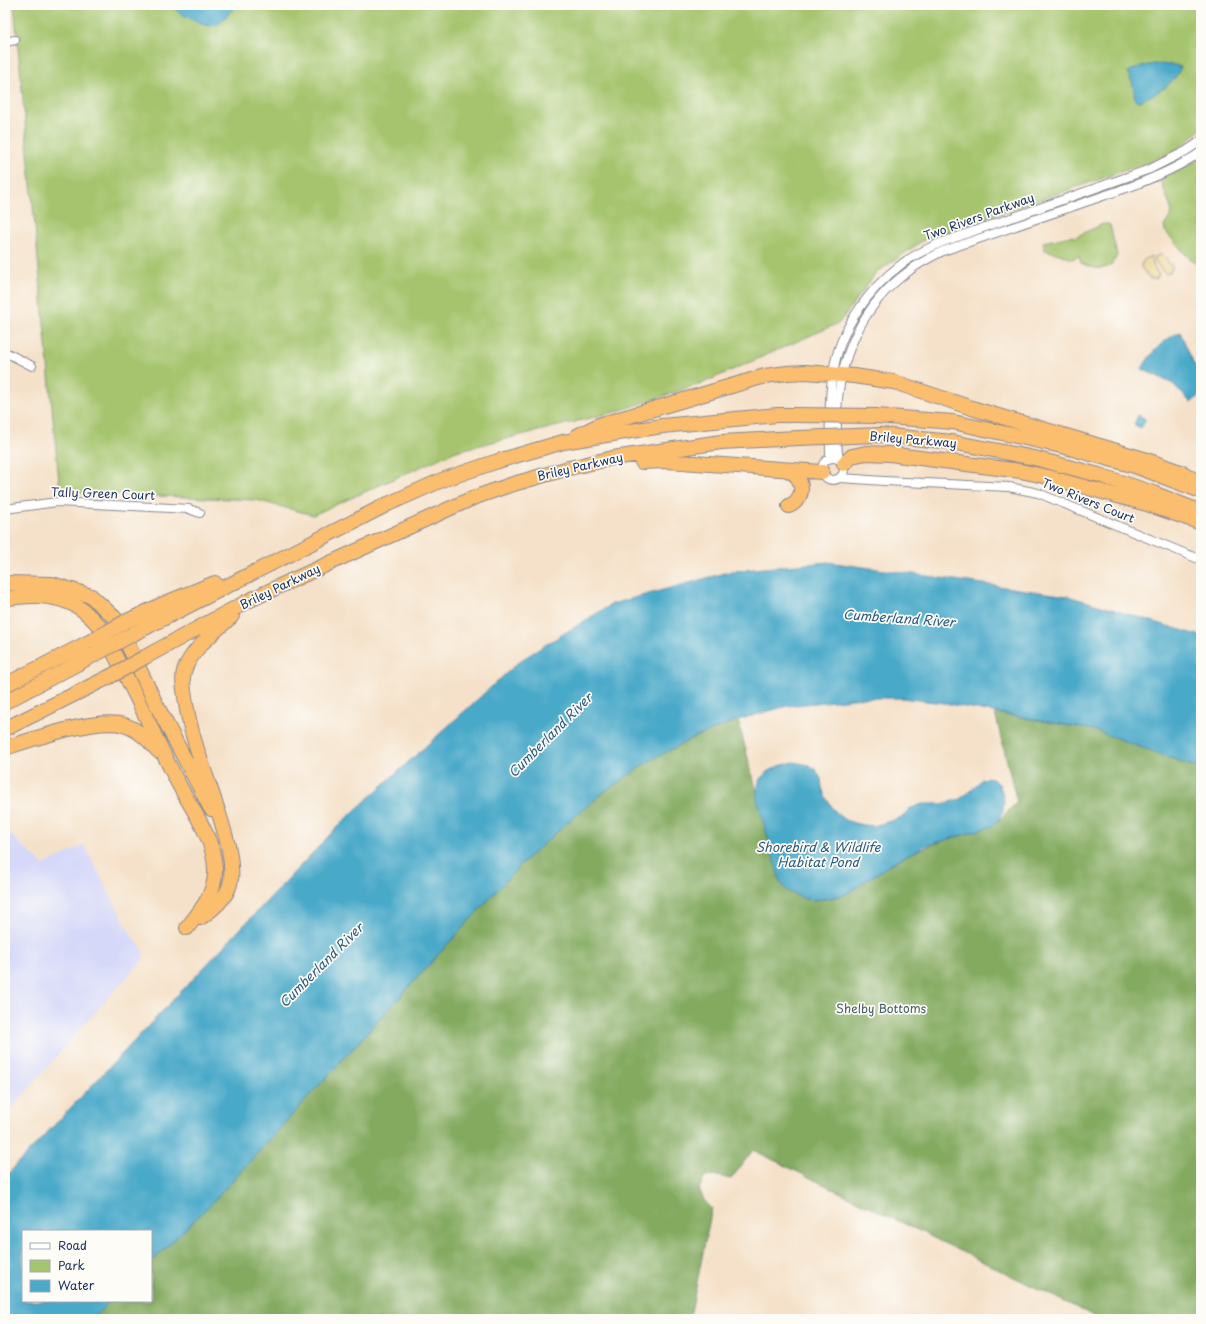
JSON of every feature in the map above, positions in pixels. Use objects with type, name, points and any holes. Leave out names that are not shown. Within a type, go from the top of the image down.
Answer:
[{"type":"highway","points":[[563,442],[599,425],[765,376],[806,372],[854,376],[894,382],[975,409],[1146,460],[1183,473],[1201,484]]},
{"type":"highway","name":"Briley Parkway","points":[[5,702],[92,648],[129,628],[235,581],[388,504],[442,480],[563,442],[662,426],[777,415],[876,416],[953,422],[1066,447],[1135,466],[1201,491]]},
{"type":"highway","name":"Briley Parkway","points":[[5,729],[109,677],[248,601],[473,498],[569,468],[621,457],[721,442],[881,435],[952,442],[1034,458],[1099,475],[1153,493],[1201,512]]},
{"type":"highway","points":[[842,467],[852,456],[866,453],[889,454],[1021,471],[1147,504],[1201,523]]},
{"type":"highway","points":[[537,477],[614,462],[659,461],[822,472]]},
{"type":"highway","points":[[787,470],[797,476],[801,486],[799,498],[795,503],[789,506]]},
{"type":"highway","points":[[5,583],[52,584],[91,596],[114,618],[152,697],[227,841]]},
{"type":"highway","points":[[5,599],[22,596],[43,596],[64,601],[83,611],[100,628],[127,678],[174,777]]},
{"type":"highway","points":[[5,748],[90,725],[109,723],[124,725],[134,729],[148,739],[158,751],[202,826],[213,856],[215,870],[211,894],[205,906],[187,928],[218,905],[225,895],[231,880],[231,870],[227,841],[188,715],[183,683],[184,671],[202,643],[248,601]]},
{"type":"highway","points":[[5,686],[92,648]]},
{"type":"highway","points":[[215,870],[231,870]]},
{"type":"street","points":[[5,42],[15,40]]},
{"type":"street","name":"Two Rivers Parkway","points":[[842,467],[837,450],[837,375],[840,345],[860,308],[872,291],[887,276],[915,255],[940,243],[1158,166],[1201,141]]},
{"type":"street","name":"Two Rivers Parkway","points":[[830,458],[830,407],[837,375],[867,313],[893,283],[925,260],[943,251],[1132,186],[1162,174],[1201,152]]},
{"type":"street","points":[[5,352],[32,366]]},
{"type":"street","points":[[830,458],[833,458],[842,467],[836,481],[830,480],[823,476],[823,465],[825,461],[830,458]]},
{"type":"street","name":"Two Rivers Court","points":[[842,467],[865,479],[1009,487],[1038,493],[1201,560]]},
{"type":"street","name":"Tally Green Court","points":[[5,509],[57,502],[189,509],[200,513]]},
{"type":"shaded area","points":[[5,829],[43,865],[84,845],[132,936],[143,949],[144,956],[142,961],[86,1022],[5,1116]]},
{"type":"green space","points":[[14,5],[1201,5],[1201,129],[1177,150],[1150,162],[925,239],[876,273],[839,323],[705,382],[619,411],[456,451],[313,515],[256,500],[60,492]]},
{"type":"green space","points":[[1201,157],[1201,267],[1187,256],[1165,231],[1164,226],[1170,217],[1171,208],[1160,179]]},
{"type":"green space","points":[[1103,224],[1110,225],[1117,255],[1111,265],[1107,267],[1092,267],[1081,263],[1079,256],[1072,259],[1045,250],[1043,242],[1071,236],[1075,237]]},
{"type":"green space","name":"Shelby Bottoms","points":[[995,713],[1094,730],[1201,769],[1201,1319],[1100,1319],[753,1150],[731,1179],[713,1175],[704,1178],[699,1189],[704,1200],[712,1208],[691,1312],[686,1319],[92,1319],[109,1302],[152,1302],[152,1261],[210,1205],[520,865],[596,798],[657,756],[703,734],[738,720],[780,881],[814,900],[832,898],[848,893],[871,876],[909,854],[943,841],[993,826],[1017,802]]},
{"type":"sand","points":[[1161,254],[1172,267],[1171,271],[1166,274],[1155,261],[1155,257]]},
{"type":"sand","points":[[1152,257],[1153,265],[1159,275],[1156,279],[1150,279],[1141,267],[1146,258]]},
{"type":"water","points":[[168,5],[239,5],[221,22],[216,25],[209,26],[194,21]]},
{"type":"water","points":[[1155,64],[1175,65],[1181,67],[1174,79],[1165,87],[1142,100],[1135,100],[1133,84],[1127,72],[1142,66]]},
{"type":"water","points":[[1180,332],[1194,364],[1201,372],[1201,394],[1191,403],[1173,384],[1142,369],[1149,357],[1158,347]]},
{"type":"water","points":[[1138,415],[1144,418],[1145,421],[1141,428],[1134,425]]},
{"type":"water","name":"Cumberland River","points":[[828,562],[1068,596],[1201,636],[1201,769],[1094,730],[943,703],[901,698],[862,698],[787,706],[738,720],[691,739],[646,763],[604,792],[520,865],[210,1205],[152,1261],[152,1230],[22,1230],[22,1302],[109,1302],[92,1319],[5,1319],[5,1177],[341,823],[521,660],[612,604],[732,571]]},
{"type":"water","name":"Shorebird & Wildlife Habitat Pond","points":[[794,762],[809,765],[816,770],[821,779],[822,788],[826,798],[837,814],[845,820],[854,823],[874,826],[903,817],[909,809],[922,804],[942,804],[960,799],[982,779],[991,778],[999,784],[1002,792],[1004,802],[1003,811],[993,826],[925,846],[894,862],[848,893],[832,898],[814,900],[805,899],[787,891],[780,881],[757,799],[759,783],[766,773],[779,766]]}]
